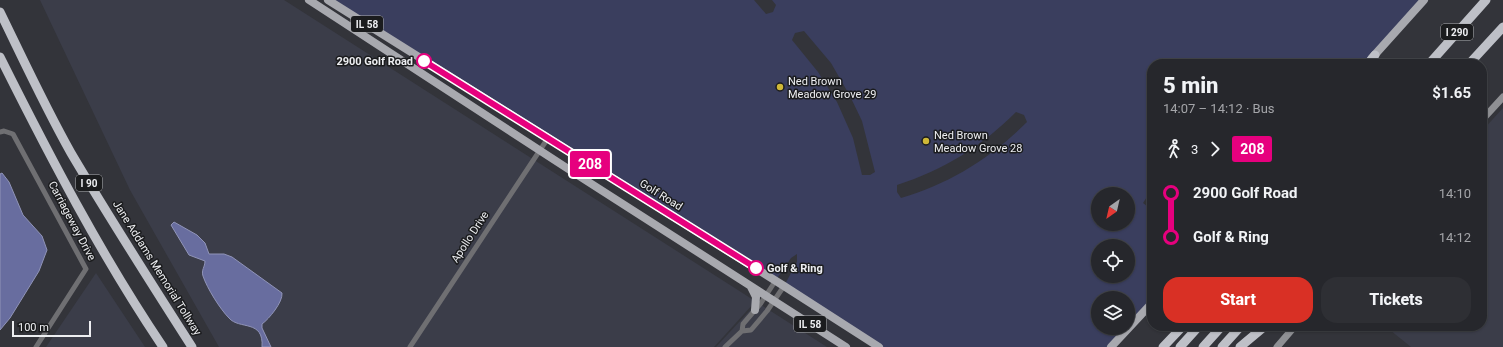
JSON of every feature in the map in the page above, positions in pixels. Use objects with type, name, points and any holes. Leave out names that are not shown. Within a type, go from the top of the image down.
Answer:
[{"type":"highway","name":"I 290","points":[[1433,59],[1486,0]]},
{"type":"highway","name":"Jane Addams Memorial Tollway","points":[[0,12],[38,91],[71,152],[119,233],[192,347]]},
{"type":"highway","name":"I 290","points":[[1474,59],[1503,27]]},
{"type":"highway","points":[[1371,59],[1375,55]]},
{"type":"highway","name":"I 90","points":[[0,58],[53,164],[143,318],[163,347]]},
{"type":"highway","points":[[1164,347],[1178,331]]},
{"type":"highway","points":[[1180,347],[1194,331]]},
{"type":"highway","points":[[1203,347],[1217,331]]},
{"type":"highway","points":[[1222,347],[1236,331]]},
{"type":"highway","points":[[1240,347],[1259,331]]},
{"type":"main road","name":"IL 58","points":[[309,0],[540,151],[846,347]]},
{"type":"main road","name":"Golf Road","points":[[328,0],[776,280],[879,347]]},
{"type":"main road","points":[[1375,55],[1424,0]]},
{"type":"main road","points":[[751,286],[756,297],[754,310]]},
{"type":"main road","points":[[1111,347],[1147,308]]},
{"type":"street","points":[[1487,115],[1503,97]]},
{"type":"street","name":"Carriageway Drive","points":[[0,132],[4,130],[13,134],[86,269],[36,347]]},
{"type":"street","name":"Apollo Drive","points":[[410,347],[548,138]]},
{"type":"street","points":[[725,347],[742,331],[744,324],[776,280]]},
{"type":"street","points":[[742,331],[751,330],[784,286]]},
{"type":"street","points":[[1277,347],[1291,331]]},
{"type":"shaded area","points":[[40,0],[284,0],[827,347],[716,347],[752,308],[754,303],[714,347],[219,347],[130,190]]},
{"type":"shaded area","points":[[328,0],[754,0],[766,14],[773,12],[776,5],[772,0],[1424,0],[1371,59],[1147,59],[1147,197],[1143,203],[1147,206],[1147,307],[1135,320],[1135,291],[1091,291],[1091,335],[1121,335],[1110,347],[879,347],[784,286],[797,262],[797,254],[791,258],[776,280]],"holes":[[[804,31],[831,63],[850,96],[862,121],[875,172],[870,175],[862,175],[853,138],[837,102],[818,72],[792,40],[795,33]],[[1016,112],[1024,115],[1027,122],[999,147],[968,168],[919,192],[901,198],[897,192],[897,185],[931,172],[976,146],[990,136]]]},
{"type":"shaded area","points":[[1503,108],[1503,347],[1411,347],[1391,331],[1487,331],[1487,126]]},
{"type":"shaded area","points":[[2,173],[9,182],[23,215],[42,236],[47,250],[39,271],[10,318],[0,330],[0,174]]},
{"type":"shaded area","points":[[174,222],[197,235],[205,243],[209,254],[224,254],[232,257],[282,293],[282,297],[278,305],[272,314],[262,324],[262,328],[271,347],[262,347],[262,338],[259,332],[250,326],[233,322],[222,309],[203,276],[202,272],[205,261],[189,255],[171,225]]},
{"type":"shaded area","points":[[96,273],[145,347],[46,347]]},
{"type":"bus line","name":"208","points":[[424,61],[756,268]]},
{"type":"place","name":"2900 Golf Road","points":[[424,61]]},
{"type":"place","name":"Ned Brown Meadow Grove 29","points":[[780,87]]},
{"type":"place","name":"Ned Brown Meadow Grove 28","points":[[926,141]]},
{"type":"place","name":"Golf & Ring","points":[[756,268]]}]
